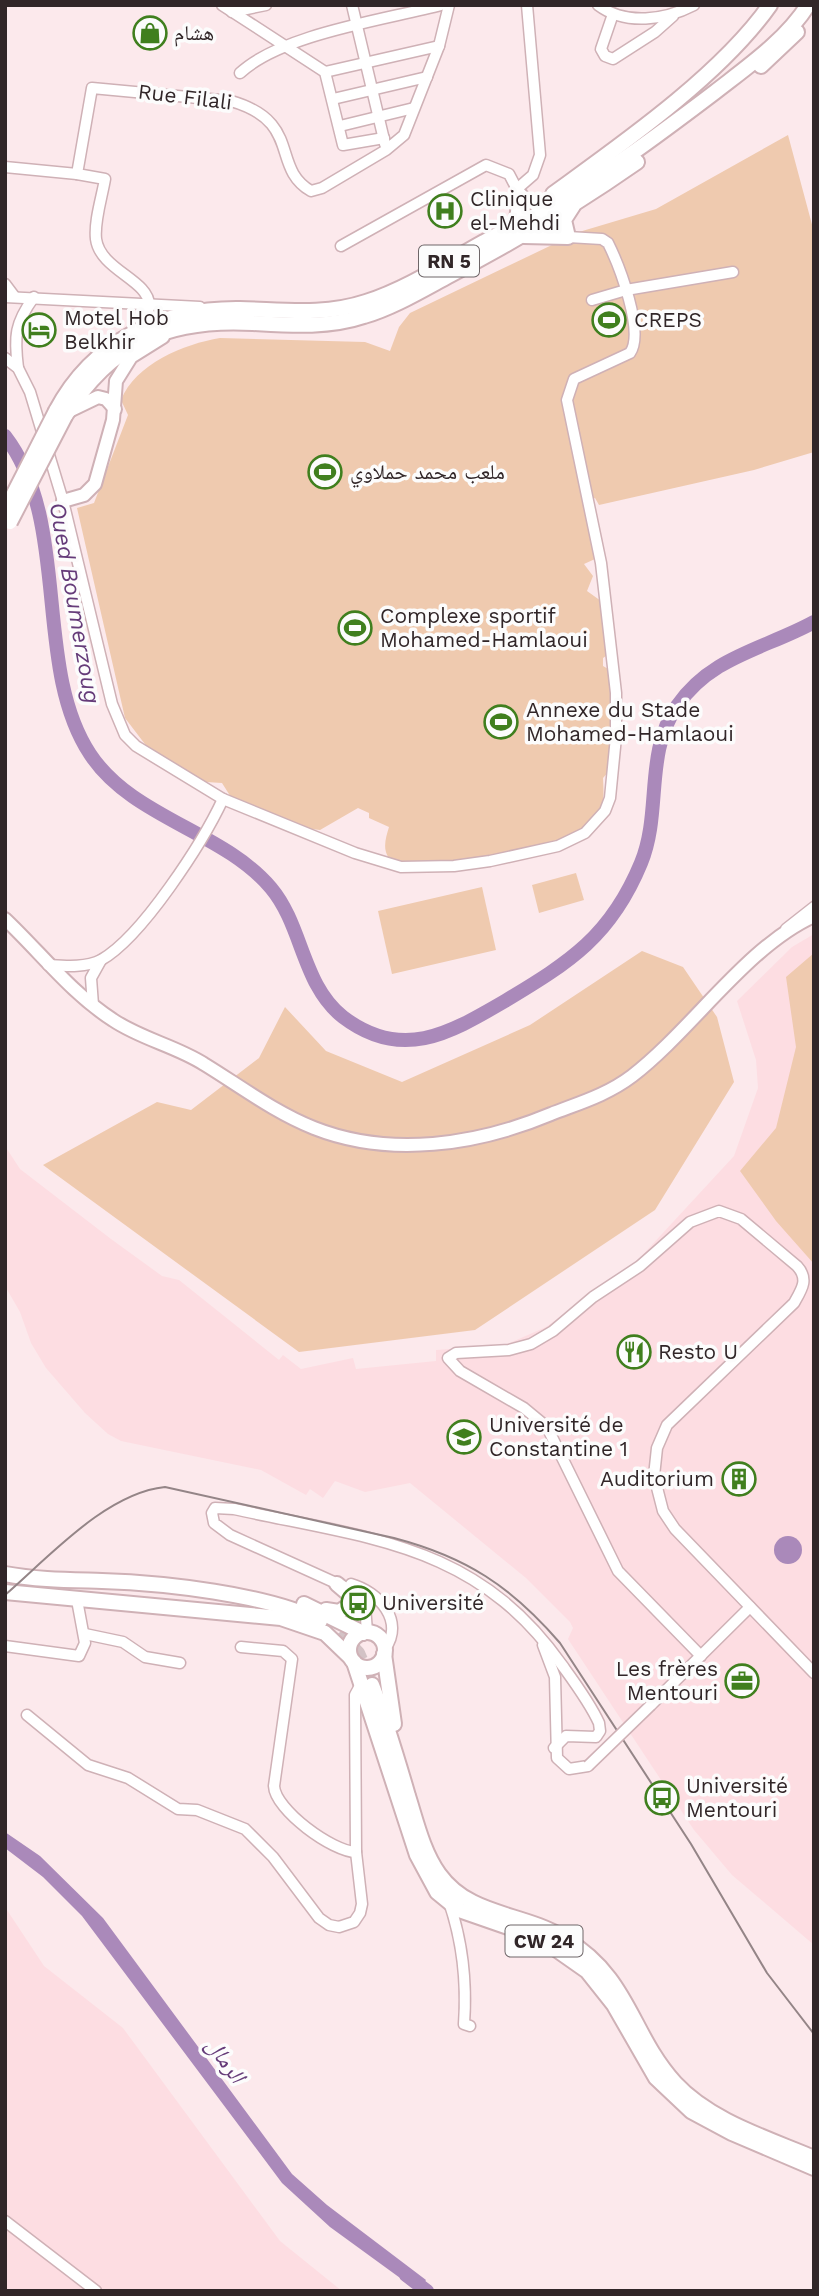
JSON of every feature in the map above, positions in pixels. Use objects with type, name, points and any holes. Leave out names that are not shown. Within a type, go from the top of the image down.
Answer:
[{"type":"highway","points":[[494,236],[666,107],[743,38],[770,5]]},
{"type":"highway","name":"RN 5","points":[[63,413],[68,389],[88,365],[113,345],[144,327],[173,316],[198,311],[235,309],[318,312],[343,309],[384,295],[535,216],[647,144],[743,71],[782,35],[808,5]]},
{"type":"highway","name":"RN 5","points":[[7,522],[63,413],[111,359],[149,336],[178,327],[225,322],[307,324],[362,317],[417,293],[522,236],[665,142],[779,52],[814,11]]},
{"type":"highway","points":[[519,191],[526,206],[534,208]]},
{"type":"highway","points":[[517,220],[519,191]]},
{"type":"highway","points":[[522,236],[568,237],[565,216],[581,199]]},
{"type":"highway","points":[[5,1574],[41,1579],[124,1583],[235,1596],[296,1611],[340,1633]]},
{"type":"highway","points":[[235,1596],[253,1595],[333,1611],[348,1608],[351,1596],[337,1584]]},
{"type":"highway","name":"CW 24","points":[[5,1592],[282,1618],[325,1633],[352,1659],[366,1684],[430,1860],[440,1877],[463,1899],[485,1910],[547,1929],[596,1962],[620,1990],[664,2069],[699,2104],[735,2124],[814,2158]]},
{"type":"highway","points":[[307,1605],[365,1633],[377,1635],[384,1651],[378,1664],[368,1668],[352,1659],[350,1645],[365,1633]]},
{"type":"highway","name":"CW 24","points":[[384,1651],[395,1728],[426,1829],[430,1860]]},
{"type":"highway","name":"CW 24","points":[[366,1684],[417,1855],[430,1882],[449,1902],[475,1917],[540,1938],[587,1971],[605,1991],[656,2078],[675,2098],[714,2124],[814,2168]]},
{"type":"main road","points":[[63,502],[84,495],[96,484],[115,409],[116,381],[131,357],[178,327]]},
{"type":"main road","points":[[63,413],[98,397],[106,399],[115,409]]},
{"type":"main road","points":[[5,919],[48,965],[115,1022],[201,1062],[314,1128],[376,1143],[452,1142],[505,1133],[586,1102],[631,1078],[675,1039],[781,935],[814,916]]},
{"type":"street","points":[[222,5],[325,72],[346,147],[384,138]]},
{"type":"street","points":[[232,12],[267,5]]},
{"type":"street","points":[[352,5],[386,150]]},
{"type":"street","points":[[240,73],[255,59],[282,45],[441,5]]},
{"type":"street","name":"Rue Filali","points":[[78,174],[93,88],[231,101],[250,107],[276,128],[283,140],[293,176],[311,191],[322,188],[386,150],[404,135],[439,46],[449,5]]},
{"type":"street","points":[[341,246],[486,165],[509,174],[519,191],[533,175],[540,155],[527,5]]},
{"type":"street","points":[[598,5],[613,14],[660,19],[673,16]]},
{"type":"street","points":[[613,14],[601,49],[605,56],[613,59],[655,32],[673,16],[694,5]]},
{"type":"street","points":[[325,72],[439,46]]},
{"type":"street","points":[[333,99],[427,77]]},
{"type":"street","points":[[340,126],[414,108]]},
{"type":"street","points":[[5,167],[105,179],[96,238],[101,253],[115,269],[144,292],[149,304],[144,327]]},
{"type":"street","points":[[34,297],[19,318],[15,344],[18,368],[30,392],[63,502],[103,672],[125,735],[146,755],[223,799],[355,853],[382,862],[420,868],[489,861],[558,846],[576,839],[596,823],[610,799],[613,777],[616,737],[614,664],[601,563],[567,400],[574,379],[618,360],[633,349],[634,327],[626,290],[608,243],[602,239],[568,237]]},
{"type":"street","points":[[592,300],[626,290],[733,272]]},
{"type":"street","points":[[5,284],[9,297],[235,309]]},
{"type":"street","points":[[5,358],[18,368]]},
{"type":"street","points":[[93,1005],[91,978],[101,960],[142,927],[216,814],[223,799]]},
{"type":"street","points":[[781,935],[796,918],[814,907]]},
{"type":"street","points":[[48,965],[71,967],[101,960]]},
{"type":"street","points":[[701,1657],[618,1571],[547,1427],[524,1408],[460,1371],[448,1358],[453,1354],[509,1350],[531,1344],[553,1331],[593,1297],[640,1266],[690,1222],[719,1211],[741,1219],[797,1266],[803,1275],[803,1285],[794,1303],[673,1417],[659,1441],[654,1476],[661,1505],[670,1521],[814,1673]]},
{"type":"street","points":[[365,1633],[363,1599],[337,1584],[230,1535],[214,1523],[212,1513],[220,1507],[234,1509],[424,1554],[455,1568],[492,1590],[541,1634],[600,1726],[596,1737],[566,1736],[554,1748]]},
{"type":"street","points":[[337,1584],[364,1588],[382,1601],[389,1613],[392,1628],[384,1651]]},
{"type":"street","points":[[5,1646],[76,1656],[85,1649],[85,1634],[77,1600]]},
{"type":"street","points":[[541,1634],[555,1677],[556,1758],[565,1767],[573,1770],[588,1766],[750,1607]]},
{"type":"street","points":[[85,1634],[123,1642],[145,1657],[180,1663]]},
{"type":"street","points":[[241,1647],[283,1651],[292,1659],[274,1786],[276,1799],[322,1839],[342,1850],[356,1852]]},
{"type":"street","points":[[27,1715],[88,1765],[128,1778],[178,1809],[197,1811],[245,1829],[273,1857],[313,1911],[329,1925],[350,1925],[360,1913],[356,1852],[355,1695],[366,1684]]},
{"type":"street","points":[[449,1902],[460,1934],[464,1969],[464,2024],[470,2026]]},
{"type":"street","points":[[5,2221],[96,2291]]},
{"type":"shaded area","name":"Complexe sportif Mohamed-Hamlaoui","points":[[788,135],[814,232],[814,452],[754,470],[599,505],[595,498],[583,503],[595,559],[584,564],[593,576],[587,591],[601,601],[609,654],[603,658],[603,666],[610,670],[613,682],[610,770],[603,778],[601,810],[591,828],[555,844],[490,858],[425,864],[402,863],[389,858],[387,854],[385,843],[389,827],[369,818],[369,813],[358,808],[320,830],[295,827],[234,802],[222,783],[206,782],[151,752],[125,718],[77,508],[94,503],[128,415],[121,400],[137,376],[149,366],[177,351],[220,338],[365,342],[390,351],[399,327],[410,313],[579,232],[656,209]]},
{"type":"shaded area","points":[[576,873],[584,900],[539,913],[532,885]]},
{"type":"shaded area","points":[[482,887],[496,950],[392,974],[378,911]]},
{"type":"shaded area","name":"Université de Constantine 1","points":[[814,934],[814,1945],[732,1875],[694,1830],[568,1639],[573,1628],[570,1622],[526,1578],[410,1483],[365,1492],[335,1481],[323,1498],[310,1489],[306,1495],[261,1470],[121,1441],[108,1434],[85,1413],[46,1368],[31,1343],[20,1312],[5,1286],[5,1146],[20,1169],[111,1239],[162,1276],[179,1280],[279,1360],[283,1355],[301,1369],[353,1358],[356,1369],[436,1361],[436,1350],[505,1345],[546,1327],[637,1261],[734,1156],[758,1088],[756,1060],[737,1001],[792,947]]},
{"type":"shaded area","points":[[642,951],[683,967],[717,1017],[734,1082],[655,1210],[475,1330],[299,1352],[43,1165],[157,1102],[191,1110],[259,1058],[285,1007],[326,1051],[402,1082],[530,1025]]},
{"type":"shaded area","points":[[814,953],[814,1264],[776,1221],[740,1171],[776,1128],[796,1047],[786,977]]},
{"type":"shaded area","points":[[788,1536],[798,1540],[802,1550],[798,1560],[788,1564],[778,1560],[774,1550],[778,1540]]},
{"type":"shaded area","points":[[5,1832],[40,1856],[103,1918],[292,2174],[327,2205],[426,2280],[418,2291],[330,2227],[282,2183],[82,1916],[43,1877],[5,1848]]},
{"type":"shaded area","points":[[5,1907],[44,1966],[123,2028],[280,2241],[342,2291],[5,2291]]},
{"type":"waterway","name":"Oued Boumerzoug","points":[[5,436],[26,471],[38,510],[62,679],[72,719],[90,754],[108,776],[129,794],[228,852],[271,888],[282,903],[311,972],[329,1004],[365,1031],[385,1038],[426,1038],[465,1023],[549,973],[586,945],[616,910],[641,863],[651,824],[660,744],[677,706],[691,689],[722,665],[814,622]]},
{"type":"waterway","name":"الرمال","points":[[406,2275],[427,2291]]},
{"type":"tunnel","points":[[339,1633],[358,1653],[372,1685]]},
{"type":"tram line","points":[[5,1595],[59,1546],[100,1514],[121,1501],[165,1487],[394,1538],[443,1554],[486,1576],[524,1605],[560,1643],[691,1844],[767,1973],[814,2034]]},
{"type":"place","name":"هشام","points":[[150,33]]},
{"type":"place","name":"Clinique el-Mehdi","points":[[445,211]]},
{"type":"place","name":"CREPS","points":[[609,320]]},
{"type":"place","name":"Motel Hob Belkhir","points":[[39,330]]},
{"type":"place","name":"ملعب محمد حملاوي","points":[[325,472]]},
{"type":"place","name":"Complexe sportif Mohamed-Hamlaoui","points":[[355,628]]},
{"type":"place","name":"Annexe du Stade Mohamed-Hamlaoui","points":[[501,722]]},
{"type":"place","name":"Resto U","points":[[634,1352]]},
{"type":"place","name":"Université de Constantine 1","points":[[464,1437]]},
{"type":"place","name":"Auditorium","points":[[739,1479]]},
{"type":"place","name":"Université","points":[[358,1603]]},
{"type":"place","name":"Les frères Mentouri","points":[[742,1681]]},
{"type":"place","name":"Université Mentouri","points":[[662,1798]]}]
